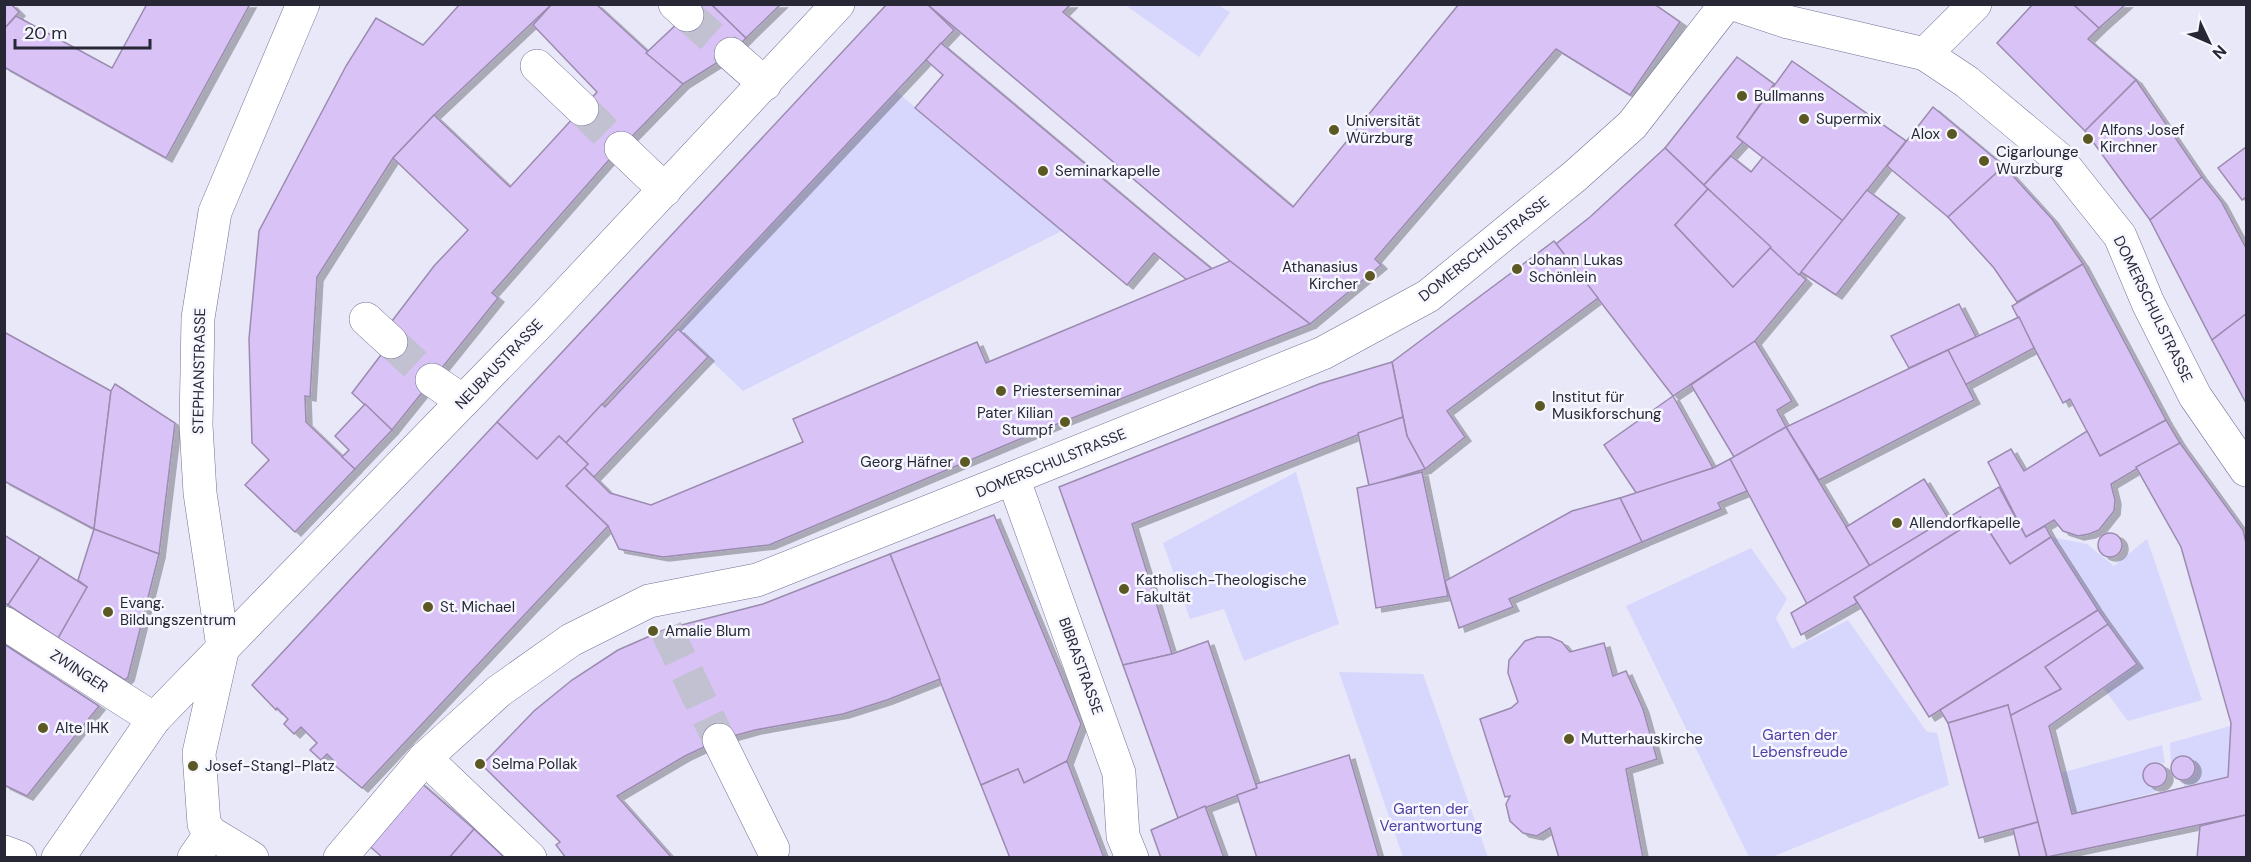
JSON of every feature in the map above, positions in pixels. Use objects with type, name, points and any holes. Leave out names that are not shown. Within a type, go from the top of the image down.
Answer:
[{"type":"street","name":"STEPHANSTRASSE","points":[[223,647],[200,493],[196,425],[198,318],[214,212],[303,4]]},
{"type":"street","name":"NEUBAUSTRASSE","points":[[154,719],[312,559],[665,190],[838,4]]},
{"type":"street","name":"DOMERSCHULSTRASSE","points":[[340,858],[425,758],[499,691],[572,640],[649,601],[757,580],[1013,478],[1323,353],[1428,296],[1575,176],[1632,125],[1726,4]]},
{"type":"street","name":"DOMERSCHULSTRASSE","points":[[1734,4],[1788,22],[1925,54],[1967,82],[2058,158],[2120,236],[2148,303],[2195,396],[2247,470]]},
{"type":"street","points":[[1925,54],[1975,4]]},
{"type":"street","points":[[731,54],[765,84]]},
{"type":"street","points":[[537,66],[582,109]]},
{"type":"street","points":[[621,148],[665,190]]},
{"type":"street","points":[[366,318],[391,342]]},
{"type":"street","points":[[432,380],[463,401]]},
{"type":"street","name":"BIBRASTRASSE","points":[[1013,478],[1119,773],[1123,836],[1132,858]]},
{"type":"street","name":"ZWINGER","points":[[4,623],[154,719]]},
{"type":"street","points":[[223,647],[199,753],[204,824],[202,845],[252,858]]},
{"type":"street","points":[[58,858],[154,719]]},
{"type":"street","points":[[719,740],[773,849]]},
{"type":"street","points":[[425,758],[530,858]]},
{"type":"street","points":[[4,852],[20,858]]},
{"type":"green space","points":[[1129,5],[1218,5],[1230,12],[1199,57],[1128,7]]},
{"type":"green space","points":[[896,91],[1062,231],[743,391],[678,329],[752,245]]},
{"type":"green space","points":[[1296,472],[1339,624],[1244,661],[1224,609],[1190,619],[1163,543]]},
{"type":"green space","points":[[2051,537],[2087,544],[2114,566],[2147,539],[2202,700],[2128,721],[2104,689],[2137,663],[2098,610]]},
{"type":"green space","name":"Garten der Lebensfreude","points":[[1751,548],[1787,599],[1776,618],[1792,649],[1848,620],[1927,732],[1937,733],[1949,785],[1772,857],[1749,857],[1626,606]]},
{"type":"green space","name":"Garten der Verantwortung","points":[[1339,672],[1423,674],[1488,857],[1403,857]]},
{"type":"green space","points":[[2230,726],[2228,777],[2184,787],[2183,781],[2195,771],[2194,765],[2190,759],[2181,757],[2171,765],[2170,743]]},
{"type":"green space","points":[[2162,745],[2165,763],[2153,763],[2144,772],[2144,779],[2155,787],[2156,792],[2072,814],[2061,773]]},
{"type":"building","points":[[4,4],[11,4],[19,12],[4,29]]},
{"type":"building","points":[[147,4],[250,4],[166,158],[4,67],[4,29],[16,16],[112,68]]},
{"type":"building","points":[[460,4],[552,4],[434,115],[393,158],[317,277],[310,397],[305,396],[306,422],[355,469],[295,532],[245,485],[269,460],[252,443],[249,339],[259,231],[346,66],[376,18],[423,45]]},
{"type":"building","points":[[552,4],[596,4],[683,84],[608,161],[492,293],[498,298],[392,430],[352,393],[400,330],[392,321],[434,266],[468,230],[393,158],[434,115],[510,187],[597,92],[533,25]]},
{"type":"building","points":[[698,4],[711,4],[746,38],[731,54],[683,84],[646,53]]},
{"type":"building","points":[[711,4],[781,4],[746,38]]},
{"type":"building","points":[[887,4],[927,4],[954,30],[566,443],[559,436],[537,459],[497,422]]},
{"type":"building","points":[[927,4],[1071,4],[1063,12],[1293,207],[1459,4],[1654,4],[1680,22],[1630,95],[1556,49],[1375,259],[1381,265],[1310,324],[1230,261]]},
{"type":"building","points":[[2033,4],[2073,4],[2099,28],[2088,39],[2136,80],[2085,131],[1997,43]]},
{"type":"building","points":[[2073,4],[2126,4],[2099,28]]},
{"type":"building","points":[[941,43],[1212,269],[1187,280],[1154,253],[1127,285],[915,108],[943,75],[926,60]]},
{"type":"building","points":[[1737,57],[1774,84],[1737,137],[1743,142],[1704,185],[1665,148]]},
{"type":"building","points":[[1792,61],[1906,141],[1843,221],[1737,137]]},
{"type":"building","points":[[2136,80],[2202,177],[2150,220],[2085,131]]},
{"type":"building","points":[[1933,107],[2004,166],[1948,217],[1887,166]]},
{"type":"building","points":[[2246,147],[2246,197],[2242,200],[2218,168]]},
{"type":"building","points":[[1665,148],[1708,189],[1675,225],[1733,287],[1771,247],[1806,280],[1755,341],[1673,396],[1556,244],[1590,217]]},
{"type":"building","points":[[1731,156],[1751,172],[1763,157],[1843,221],[1799,275],[1704,185]]},
{"type":"building","points":[[2004,166],[2052,219],[2083,264],[2017,302],[1994,268],[1948,217]]},
{"type":"building","points":[[2202,177],[2221,201],[2246,248],[2246,314],[2212,340],[2150,220]]},
{"type":"building","points":[[1708,189],[1771,247],[1733,287],[1675,225]]},
{"type":"building","points":[[1867,190],[1899,214],[1836,295],[1801,272]]},
{"type":"building","points":[[1554,241],[1598,298],[1447,411],[1465,437],[1425,469],[1407,436],[1392,362]]},
{"type":"building","name":"Priesterseminar","points":[[1230,261],[1310,324],[1032,434],[769,545],[663,557],[619,549],[608,526],[566,486],[584,467],[610,493],[651,505],[803,442],[793,419],[977,342],[986,363]]},
{"type":"building","points":[[2083,264],[2166,420],[2100,456],[2070,399],[2063,403],[2012,306]]},
{"type":"building","points":[[1959,304],[1976,337],[1909,368],[1891,336]]},
{"type":"building","points":[[2246,314],[2246,403],[2212,340]]},
{"type":"building","points":[[2019,317],[2034,348],[1965,385],[1948,350]]},
{"type":"building","points":[[678,329],[708,357],[594,477],[584,467],[588,464],[566,443],[602,404],[605,407]]},
{"type":"building","points":[[4,332],[111,391],[94,529],[4,481]]},
{"type":"building","points":[[1755,341],[1792,401],[1777,410],[1786,427],[1734,457],[1691,385]]},
{"type":"building","points":[[1948,350],[1974,400],[1819,480],[1786,427]]},
{"type":"building","points":[[1392,362],[1403,417],[1132,524],[1172,654],[1123,665],[1059,487],[1319,384]]},
{"type":"building","points":[[115,384],[175,423],[159,554],[94,529],[111,391]]},
{"type":"building","points":[[1673,396],[1713,468],[1637,494],[1604,445]]},
{"type":"building","points":[[365,404],[392,430],[355,469],[342,457],[349,450],[335,436]]},
{"type":"building","points":[[1403,417],[1407,436],[1425,469],[1369,486],[1358,433]]},
{"type":"building","points":[[2166,420],[2180,443],[2111,484],[2115,500],[2114,511],[2099,530],[2089,534],[2078,536],[2063,531],[2054,520],[2026,537],[1988,462],[2011,449],[2024,471],[2087,431],[2100,456]]},
{"type":"building","name":"St. Michael","points":[[497,422],[537,459],[559,436],[588,464],[566,486],[608,526],[362,788],[332,763],[334,761],[327,754],[321,760],[310,750],[317,743],[301,727],[294,734],[284,724],[288,719],[252,685]]},
{"type":"building","points":[[1786,427],[1870,566],[1807,604],[1730,459]]},
{"type":"building","points":[[2180,443],[2243,530],[2246,543],[2246,815],[2047,857],[2009,716],[2061,689],[2045,667],[2108,624],[2137,664],[2049,726],[2072,814],[2228,777],[2231,723],[2181,547],[2136,467]]},
{"type":"building","points":[[1730,459],[1747,491],[1718,503],[1721,509],[1642,542],[1620,498],[1713,468]]},
{"type":"building","points":[[1422,472],[1448,596],[1376,608],[1357,488]]},
{"type":"building","name":"Allendorfkapelle","points":[[1924,479],[1948,518],[1870,566],[1846,527]]},
{"type":"building","points":[[1999,487],[2026,537],[2045,526],[2051,537],[2010,564],[1980,517],[1854,597],[1857,603],[1801,635],[1791,613]]},
{"type":"building","points":[[1620,498],[1642,542],[1509,599],[1513,607],[1459,628],[1445,581],[1572,511]]},
{"type":"building","points":[[994,515],[1081,724],[1067,761],[1024,783],[1018,769],[981,785],[890,554]]},
{"type":"building","points":[[1980,517],[2010,564],[2051,537],[2098,610],[1929,717],[1854,597]]},
{"type":"building","name":"Evang. Bildungszentrum","points":[[94,529],[159,554],[128,677],[125,680],[58,638],[87,587],[78,580]]},
{"type":"building","points":[[2110,533],[2118,537],[2122,545],[2118,553],[2110,557],[2102,553],[2098,545],[2102,537]]},
{"type":"building","points":[[4,535],[40,557],[8,605],[4,603]]},
{"type":"building","points":[[890,554],[940,679],[843,714],[755,730],[719,740],[685,756],[617,796],[672,858],[566,858],[556,845],[560,842],[482,765],[534,711],[572,680],[618,650],[666,629],[763,604]]},
{"type":"building","points":[[40,557],[87,587],[58,638],[8,605]]},
{"type":"building","points":[[2098,610],[2108,624],[2045,667],[2061,689],[2009,716],[2008,705],[1948,723],[1940,710]]},
{"type":"building","name":"Mutterhauskirche","points":[[1537,637],[1550,637],[1562,642],[1570,652],[1604,643],[1613,676],[1626,671],[1643,709],[1657,759],[1626,769],[1643,858],[1559,858],[1550,828],[1537,836],[1523,833],[1510,821],[1506,804],[1510,796],[1505,797],[1480,719],[1511,708],[1518,702],[1508,673],[1509,660],[1525,641]]},
{"type":"building","points":[[1208,641],[1257,788],[1178,818],[1123,665],[1172,654]]},
{"type":"building","name":"Alte IHK","points":[[4,644],[99,706],[27,796],[4,785]]},
{"type":"building","points":[[2008,705],[2038,822],[1979,838],[1948,723]]},
{"type":"building","points":[[1349,755],[1379,858],[1257,858],[1237,795],[1257,788],[1256,784]]},
{"type":"building","points":[[2183,756],[2191,760],[2195,768],[2191,776],[2183,780],[2175,776],[2171,768],[2175,760]]},
{"type":"building","points":[[1067,761],[1104,858],[1010,858],[981,785],[1018,769],[1024,783]]},
{"type":"building","points":[[2155,763],[2163,767],[2167,775],[2163,783],[2155,787],[2147,783],[2143,775],[2147,767]]},
{"type":"building","points":[[420,782],[474,829],[449,858],[383,858],[366,843]]},
{"type":"building","points":[[1205,806],[1224,858],[1161,858],[1151,830]]},
{"type":"building","points":[[2246,815],[2246,858],[2197,858],[2200,826]]},
{"type":"building","points":[[2038,822],[2047,858],[2020,858],[2013,829]]},
{"type":"building","points":[[474,829],[505,858],[449,858]]},
{"type":"tunnel","points":[[687,15],[731,54]]},
{"type":"tunnel","points":[[582,109],[621,148]]},
{"type":"tunnel","points":[[391,342],[432,380]]},
{"type":"tunnel","points":[[666,629],[719,740]]},
{"type":"place","name":"Bullmanns","points":[[1742,96]]},
{"type":"place","name":"Supermix","points":[[1804,119]]},
{"type":"place","name":"Universität Würzburg","points":[[1334,130]]},
{"type":"place","name":"Alox","points":[[1952,134]]},
{"type":"place","name":"Alfons Josef Kirchner","points":[[2088,139]]},
{"type":"place","name":"Cigarlounge Wurzburg","points":[[1984,161]]},
{"type":"place","name":"Seminarkapelle","points":[[1043,171]]},
{"type":"place","name":"Johann Lukas Schönlein","points":[[1517,269]]},
{"type":"place","name":"Athanasius Kircher","points":[[1370,276]]},
{"type":"place","name":"Priesterseminar","points":[[1001,391]]},
{"type":"place","name":"Institut für Musikforschung","points":[[1540,406]]},
{"type":"place","name":"Pater Kilian Stumpf","points":[[1065,422]]},
{"type":"place","name":"Georg Häfner","points":[[965,462]]},
{"type":"place","name":"Allendorfkapelle","points":[[1897,523]]},
{"type":"place","name":"Katholisch-Theologische Fakultät","points":[[1124,589]]},
{"type":"place","name":"St. Michael","points":[[428,607]]},
{"type":"place","name":"Evang. Bildungszentrum","points":[[108,612]]},
{"type":"place","name":"Amalie Blum","points":[[653,631]]},
{"type":"place","name":"Alte IHK","points":[[43,728]]},
{"type":"place","name":"Mutterhauskirche","points":[[1569,739]]},
{"type":"place","name":"Selma Pollak","points":[[480,764]]},
{"type":"place","name":"Josef-Stangl-Platz","points":[[193,766]]}]
